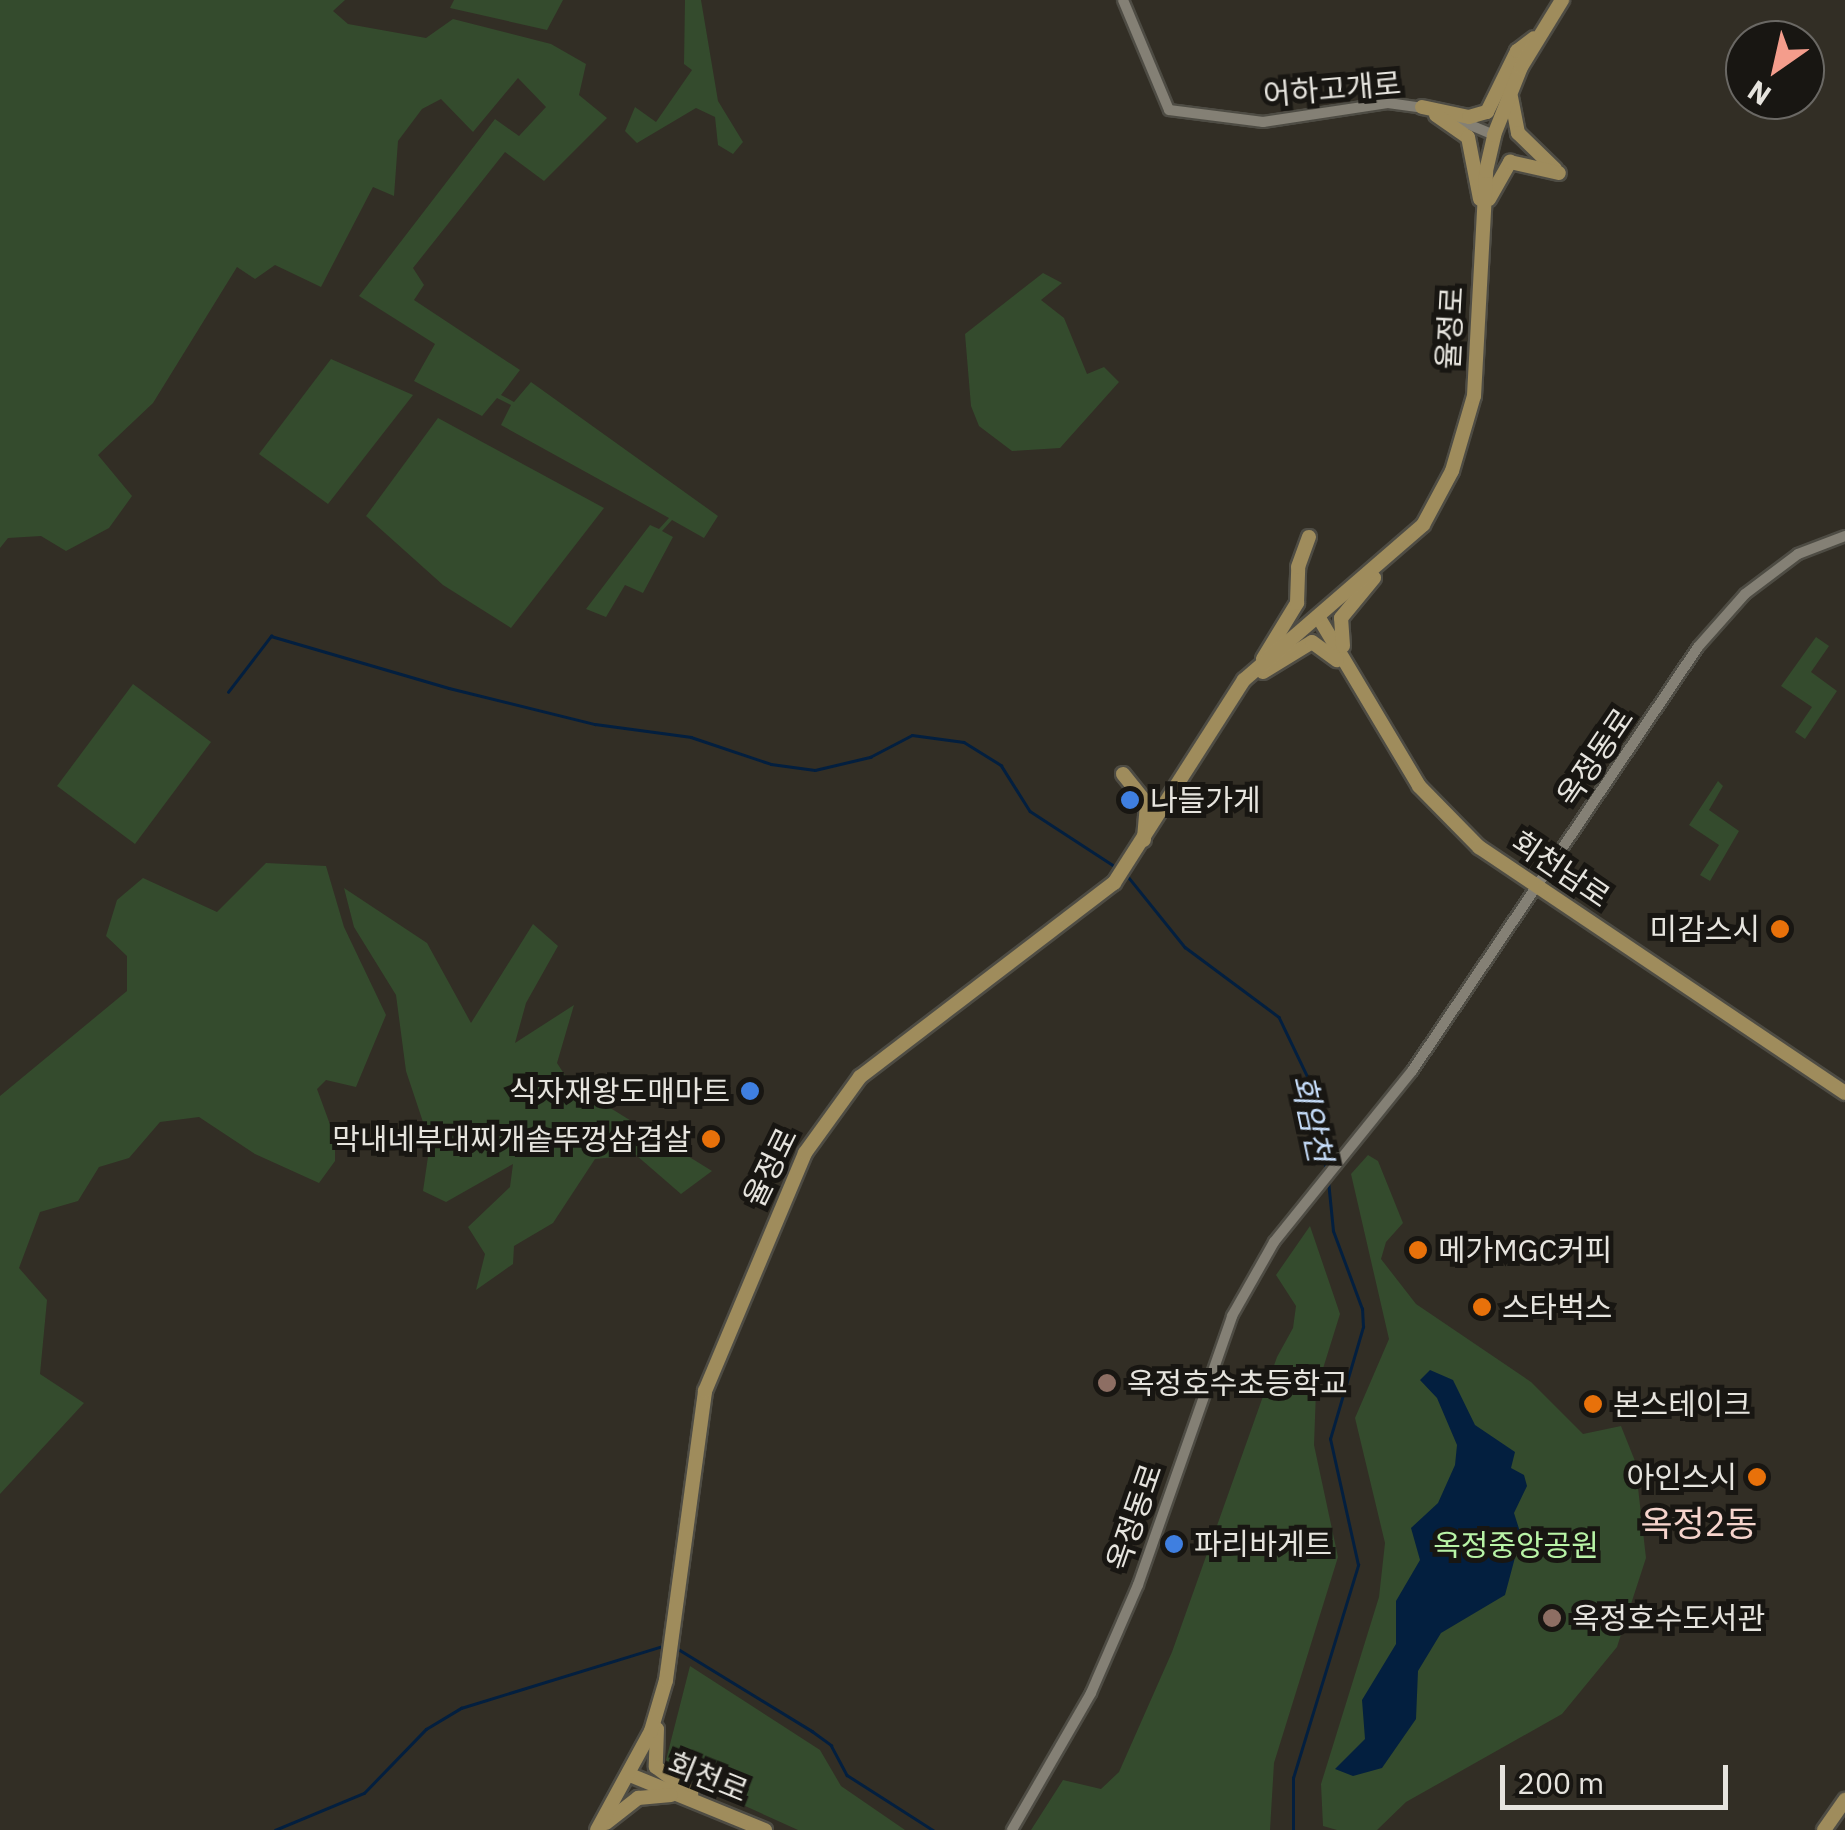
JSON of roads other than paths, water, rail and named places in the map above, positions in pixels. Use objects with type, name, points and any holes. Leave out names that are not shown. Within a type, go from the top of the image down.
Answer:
[{"type":"main road","name":"율정로","points":[[655,1720],[670,1656],[705,1391],[814,1137],[882,1058],[1114,883],[1144,844],[1201,738],[1244,680],[1377,570],[1423,525],[1452,471],[1474,396],[1484,214],[1494,136],[1511,91],[1562,0]]},
{"type":"main road","points":[[1422,107],[1469,118],[1487,112],[1517,51],[1543,31]]},
{"type":"main road","points":[[1484,214],[1510,162],[1560,173],[1518,134],[1511,91]]},
{"type":"main road","points":[[1422,107],[1468,137],[1484,214]]},
{"type":"main road","points":[[1260,664],[1297,603],[1298,568],[1309,537]]},
{"type":"main road","points":[[1351,676],[1337,627],[1377,570]]},
{"type":"main road","name":"회천남로","points":[[1318,618],[1419,786],[1478,847],[1845,1093]]},
{"type":"main road","points":[[1244,680],[1312,642],[1351,676]]},
{"type":"main road","points":[[1123,774],[1147,804],[1144,844]]},
{"type":"main road","points":[[598,1830],[630,1775],[655,1720]]},
{"type":"main road","points":[[655,1720],[656,1767],[704,1803]]},
{"type":"main road","name":"회천로","points":[[630,1775],[765,1830]]},
{"type":"main road","points":[[598,1830],[638,1798],[688,1797]]},
{"type":"main road","points":[[1824,1830],[1845,1800]]},
{"type":"street","name":"어하고개로","points":[[1123,0],[1169,110],[1263,122],[1377,104],[1422,107],[1494,136]]},
{"type":"street","name":"옥정동로","points":[[1012,1830],[1090,1693],[1138,1585],[1232,1316],[1292,1217],[1412,1071],[1698,648],[1745,594],[1798,554],[1845,536]]},
{"type":"water","points":[[1430,1370],[1453,1380],[1475,1425],[1515,1452],[1511,1468],[1524,1475],[1527,1486],[1514,1513],[1521,1535],[1505,1595],[1441,1633],[1418,1671],[1416,1719],[1382,1768],[1353,1776],[1335,1769],[1365,1739],[1362,1700],[1396,1644],[1396,1601],[1420,1560],[1411,1528],[1438,1503],[1455,1465],[1457,1445],[1437,1398],[1420,1380]]},
{"type":"waterway","name":"회암천","points":[[228,692],[271,636],[449,688],[595,724],[691,737],[771,764],[815,770],[870,757],[912,735],[964,742],[1001,765],[1030,811],[1116,867]]},
{"type":"waterway","name":"회암천","points":[[1126,874],[1185,947],[1279,1017],[1312,1086],[1326,1168]]},
{"type":"waterway","name":"회암천","points":[[1293,1830],[1293,1778],[1358,1565],[1330,1439],[1363,1327],[1362,1309],[1333,1231],[1328,1181]]},
{"type":"waterway","points":[[275,1830],[364,1793],[426,1729],[461,1708],[662,1646]]},
{"type":"waterway","points":[[675,1647],[812,1731],[831,1745],[847,1775],[933,1830]]},
{"type":"place","name":"나들가게","points":[[1130,800]]},
{"type":"place","name":"미감스시","points":[[1780,929]]},
{"type":"place","name":"식자재왕도매마트","points":[[750,1091]]},
{"type":"place","name":"막내네부대찌개솥뚜껑삼겹살","points":[[711,1139]]},
{"type":"place","name":"메가MGC커피","points":[[1418,1250]]},
{"type":"place","name":"스타벅스","points":[[1482,1307]]},
{"type":"place","name":"옥정호수초등학교","points":[[1107,1383]]},
{"type":"place","name":"본스테이크","points":[[1593,1404]]},
{"type":"place","name":"아인스시","points":[[1757,1477]]},
{"type":"place","name":"파리바게트","points":[[1174,1544]]},
{"type":"place","name":"옥정호수도서관","points":[[1552,1618]]},
{"type":"district","name":"옥정2동","points":[[1699,1523]]},
{"type":"park label","name":"옥정중앙공원","points":[[1516,1545]]}]
